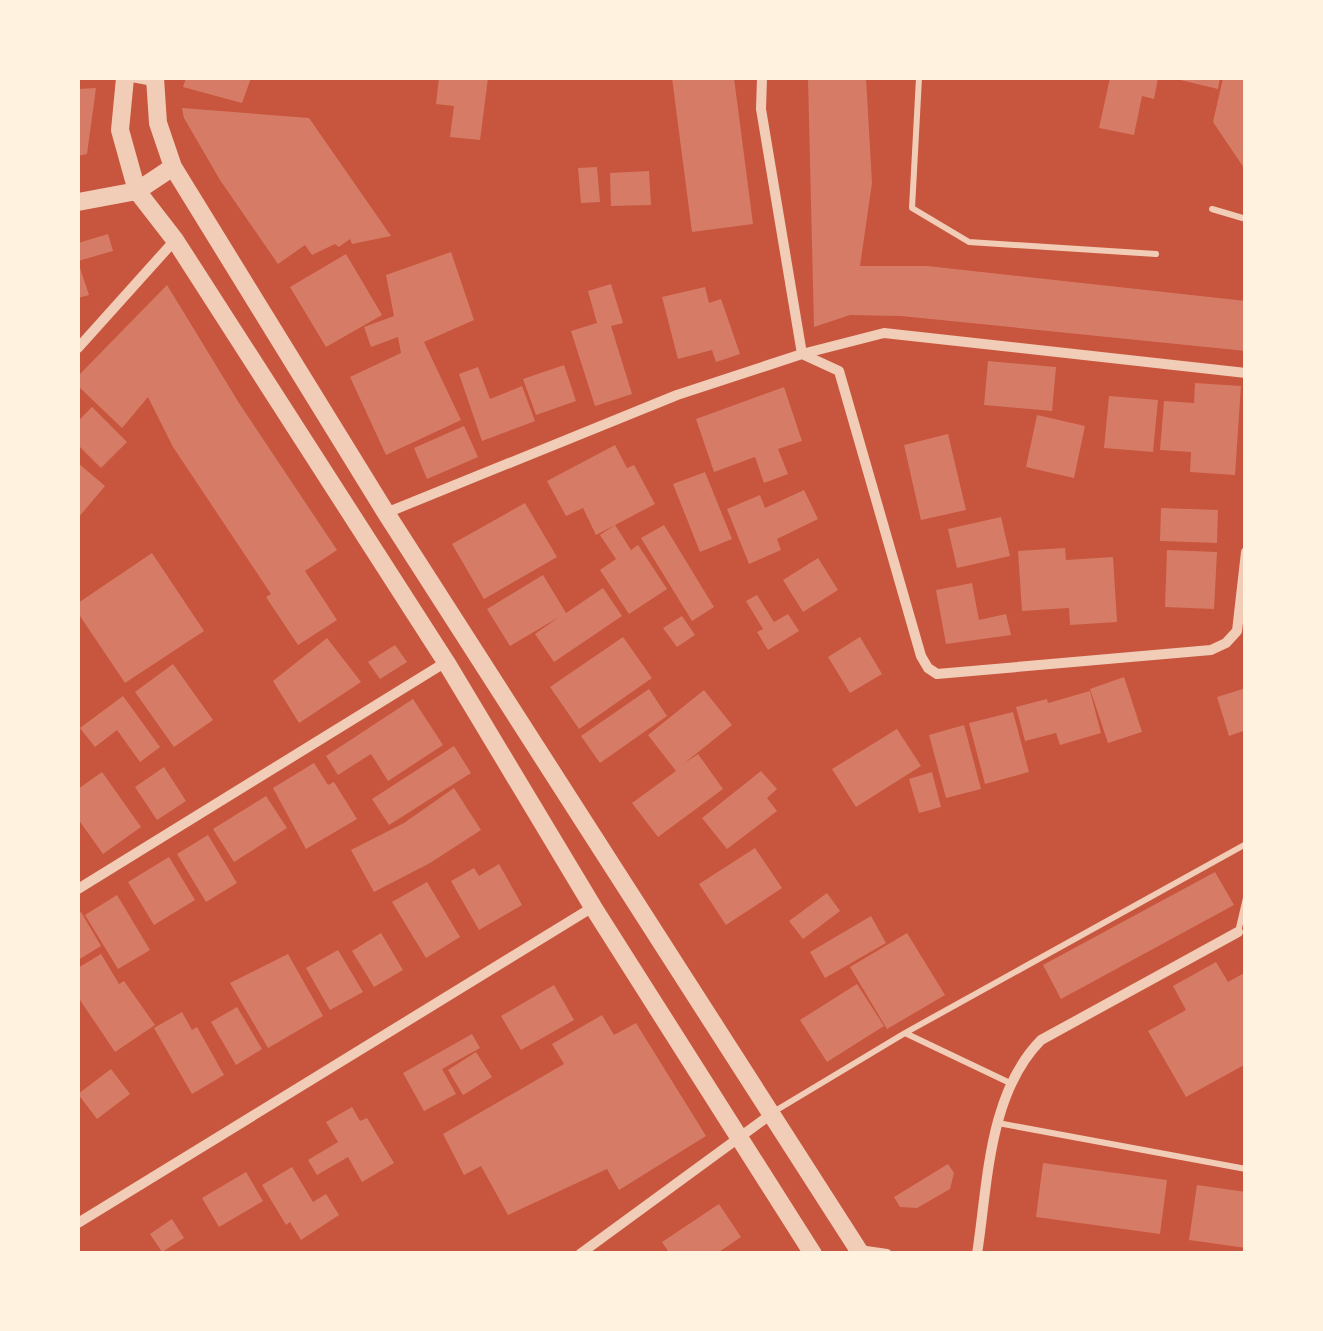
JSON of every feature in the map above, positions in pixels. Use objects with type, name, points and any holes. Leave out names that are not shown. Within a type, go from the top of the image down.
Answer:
[{"type":"street","points":[[124,78],[120,130],[137,190],[175,240],[446,662],[593,906],[813,1254]]},
{"type":"street","points":[[762,78],[761,109],[802,354]]},
{"type":"street","points":[[154,80],[158,122],[173,167],[386,513],[860,1252],[887,1254]]},
{"type":"street","points":[[78,202],[137,190],[173,167]]},
{"type":"street","points":[[78,348],[175,240]]},
{"type":"street","points":[[386,513],[677,395],[884,332],[1246,373]]},
{"type":"street","points":[[802,354],[839,371],[921,656],[937,674],[1212,650],[1237,631],[1246,552]]},
{"type":"street","points":[[78,889],[446,662]]},
{"type":"street","points":[[78,1223],[593,906]]},
{"type":"street","points":[[977,1254],[998,1124],[1010,1083],[1024,1057],[1041,1040],[1238,932]]},
{"type":"street","points":[[580,1254],[770,1114]]},
{"type":"lane","points":[[124,78],[154,80]]},
{"type":"lane","points":[[919,78],[912,208],[969,242],[1156,254]]},
{"type":"lane","points":[[1212,209],[1246,219]]},
{"type":"lane","points":[[770,1114],[906,1033],[1246,844]]},
{"type":"lane","points":[[1238,932],[1246,898]]},
{"type":"lane","points":[[906,1033],[1010,1083]]},
{"type":"lane","points":[[998,1124],[1246,1169]]},
{"type":"building","points":[[186,78],[251,78],[242,103],[183,87]]},
{"type":"building","points":[[439,78],[488,78],[480,140],[450,137],[454,106],[436,104]]},
{"type":"building","points":[[672,78],[734,78],[753,224],[692,232]]},
{"type":"building","points":[[808,78],[866,78],[872,183],[860,266],[927,266],[1246,301],[1246,351],[901,316],[850,315],[814,327]]},
{"type":"building","points":[[1110,78],[1158,78],[1154,99],[1142,96],[1134,135],[1099,128]]},
{"type":"building","points":[[1172,78],[1220,78],[1218,89]]},
{"type":"building","points":[[1223,78],[1246,78],[1246,171],[1213,122]]},
{"type":"building","points":[[96,88],[87,154],[78,156],[78,89]]},
{"type":"building","points":[[182,108],[309,118],[391,236],[352,244],[350,239],[339,247],[335,244],[312,255],[305,245],[278,264],[220,180]]},
{"type":"building","points":[[597,167],[600,202],[581,203],[578,168]]},
{"type":"building","points":[[649,171],[651,205],[611,206],[610,173]]},
{"type":"building","points":[[108,234],[113,251],[78,261],[78,243]]},
{"type":"building","points":[[451,252],[474,320],[424,342],[461,420],[386,455],[350,377],[401,353],[398,337],[371,347],[364,327],[394,316],[386,275]]},
{"type":"building","points":[[346,254],[382,315],[326,347],[290,287]]},
{"type":"building","points":[[78,262],[89,295],[78,298]]},
{"type":"building","points":[[611,284],[623,323],[611,326],[632,394],[595,406],[571,331],[597,323],[588,291]]},
{"type":"building","points":[[167,285],[239,403],[337,550],[305,571],[337,620],[298,645],[266,597],[271,594],[173,447],[148,397],[122,428],[78,386],[78,376]]},
{"type":"building","points":[[705,287],[709,303],[721,299],[740,354],[716,362],[712,350],[678,359],[662,297]]},
{"type":"building","points":[[988,361],[1056,367],[1052,411],[984,405]]},
{"type":"building","points":[[564,365],[576,401],[536,415],[523,379]]},
{"type":"building","points":[[478,367],[490,399],[522,386],[535,421],[482,441],[459,374]]},
{"type":"building","points":[[1195,383],[1241,386],[1235,475],[1190,472],[1191,452],[1160,450],[1164,401],[1194,403]]},
{"type":"building","points":[[784,387],[802,441],[778,449],[788,474],[764,483],[755,457],[714,472],[696,419]]},
{"type":"building","points":[[1109,396],[1158,400],[1153,452],[1104,448]]},
{"type":"building","points":[[92,407],[127,442],[101,468],[78,445],[78,421]]},
{"type":"building","points":[[1037,415],[1085,426],[1074,478],[1026,467]]},
{"type":"building","points":[[464,426],[478,457],[427,479],[414,448]]},
{"type":"building","points":[[948,434],[966,510],[921,520],[904,445]]},
{"type":"building","points":[[615,445],[627,468],[634,465],[655,504],[596,535],[583,508],[566,516],[547,481]]},
{"type":"building","points":[[78,463],[105,486],[78,518]]},
{"type":"building","points":[[705,472],[732,539],[700,552],[673,484]]},
{"type":"building","points":[[804,490],[818,519],[777,539],[781,550],[749,564],[727,509],[760,495],[765,508]]},
{"type":"building","points":[[525,503],[557,557],[484,599],[452,544]]},
{"type":"building","points":[[1161,508],[1218,510],[1217,543],[1160,541]]},
{"type":"building","points":[[1001,517],[1010,556],[957,568],[948,529]]},
{"type":"building","points":[[615,525],[631,550],[638,545],[667,589],[629,614],[600,570],[616,559],[600,535]]},
{"type":"building","points":[[664,525],[714,607],[692,621],[641,538]]},
{"type":"building","points":[[1065,548],[1066,560],[1113,557],[1117,622],[1070,625],[1069,608],[1022,611],[1018,551]]},
{"type":"building","points":[[1167,550],[1217,552],[1214,609],[1165,607]]},
{"type":"building","points":[[152,553],[204,631],[125,683],[78,613],[78,603]]},
{"type":"building","points":[[818,558],[838,590],[803,612],[783,580]]},
{"type":"building","points":[[543,575],[566,613],[603,588],[622,616],[554,662],[535,634],[559,617],[510,646],[487,609]]},
{"type":"building","points":[[972,583],[979,620],[1006,614],[1011,635],[946,644],[936,590]]},
{"type":"building","points":[[757,595],[774,622],[788,614],[799,631],[768,650],[757,632],[763,629],[746,601]]},
{"type":"building","points":[[682,616],[695,635],[677,647],[663,628]]},
{"type":"building","points":[[623,637],[652,678],[579,729],[550,687]]},
{"type":"building","points":[[860,637],[882,674],[850,693],[828,657]]},
{"type":"building","points":[[327,638],[361,682],[299,723],[273,681]]},
{"type":"building","points":[[395,645],[407,662],[380,679],[368,662]]},
{"type":"building","points":[[173,664],[213,720],[174,747],[135,692]]},
{"type":"building","points":[[1124,677],[1142,732],[1108,743],[1090,689]]},
{"type":"building","points":[[1246,688],[1246,730],[1229,736],[1217,697]]},
{"type":"building","points":[[649,689],[667,716],[600,763],[581,736]]},
{"type":"building","points":[[704,690],[732,725],[682,765],[698,754],[723,789],[658,837],[632,803],[676,771],[648,735]]},
{"type":"building","points":[[1090,691],[1101,733],[1060,745],[1056,733],[1025,741],[1016,707]]},
{"type":"building","points":[[123,696],[160,747],[140,762],[117,730],[95,747],[80,728]]},
{"type":"building","points":[[413,699],[443,745],[388,781],[371,754],[338,775],[326,756]]},
{"type":"building","points":[[1013,712],[1029,772],[985,784],[969,723]]},
{"type":"building","points":[[964,725],[981,789],[946,798],[929,735]]},
{"type":"building","points":[[897,729],[921,766],[856,807],[832,769]]},
{"type":"building","points":[[454,746],[471,773],[389,825],[372,799]]},
{"type":"building","points":[[314,763],[328,785],[334,782],[357,819],[306,849],[273,788]]},
{"type":"building","points":[[164,767],[186,801],[157,820],[135,787]]},
{"type":"building","points":[[761,771],[777,789],[767,798],[777,811],[727,849],[702,818]]},
{"type":"building","points":[[102,772],[141,827],[103,854],[78,819],[78,789]]},
{"type":"building","points":[[932,772],[941,807],[919,813],[909,779]]},
{"type":"building","points":[[454,788],[481,830],[374,892],[351,850],[404,823]]},
{"type":"building","points":[[266,796],[287,828],[234,862],[213,829]]},
{"type":"building","points":[[208,835],[237,883],[206,902],[177,854]]},
{"type":"building","points":[[755,848],[782,888],[726,925],[699,884]]},
{"type":"building","points":[[169,857],[195,900],[154,925],[128,882]]},
{"type":"building","points":[[499,864],[522,905],[479,930],[451,881],[474,868],[479,876]]},
{"type":"building","points":[[1215,872],[1234,905],[1061,999],[1043,965]]},
{"type":"building","points":[[427,882],[460,937],[426,958],[392,902]]},
{"type":"building","points":[[827,893],[840,911],[803,939],[789,921]]},
{"type":"building","points":[[117,895],[150,950],[118,969],[85,915]]},
{"type":"building","points":[[81,912],[101,946],[78,960],[78,914]]},
{"type":"building","points":[[871,916],[886,943],[825,978],[810,952]]},
{"type":"building","points":[[381,933],[403,970],[374,987],[352,951]]},
{"type":"building","points":[[907,933],[945,995],[887,1029],[850,967]]},
{"type":"building","points":[[338,950],[363,992],[330,1010],[306,968]]},
{"type":"building","points":[[101,954],[119,984],[124,981],[155,1025],[115,1052],[78,997],[78,968]]},
{"type":"building","points":[[288,954],[323,1016],[268,1048],[230,983]]},
{"type":"building","points":[[1216,962],[1228,982],[1246,972],[1246,1064],[1186,1097],[1148,1031],[1186,1010],[1173,986]]},
{"type":"building","points":[[857,984],[884,1026],[827,1062],[800,1020]]},
{"type":"building","points":[[554,985],[574,1020],[521,1050],[501,1016]]},
{"type":"building","points":[[237,1007],[262,1049],[236,1065],[211,1022]]},
{"type":"building","points":[[182,1012],[192,1030],[197,1027],[224,1075],[192,1094],[154,1028]]},
{"type":"building","points":[[602,1015],[614,1035],[636,1023],[706,1136],[619,1190],[607,1169],[508,1215],[481,1166],[464,1175],[443,1134],[564,1064],[552,1044]]},
{"type":"building","points":[[472,1034],[480,1048],[442,1069],[456,1094],[424,1111],[403,1073]]},
{"type":"building","points":[[476,1052],[492,1077],[463,1095],[448,1070]]},
{"type":"building","points":[[111,1069],[130,1094],[97,1119],[78,1094]]},
{"type":"building","points":[[352,1107],[360,1121],[367,1118],[394,1163],[362,1182],[348,1157],[317,1175],[308,1160],[338,1142],[326,1122]]},
{"type":"building","points":[[1043,1163],[1167,1180],[1160,1234],[1036,1217]]},
{"type":"building","points":[[948,1164],[954,1173],[950,1189],[917,1208],[900,1207],[894,1197]]},
{"type":"building","points":[[292,1167],[313,1202],[326,1194],[339,1215],[301,1240],[290,1222],[286,1225],[262,1185]]},
{"type":"building","points":[[246,1172],[263,1201],[219,1227],[202,1198]]},
{"type":"building","points":[[1197,1185],[1246,1192],[1246,1248],[1189,1240]]},
{"type":"building","points":[[719,1204],[741,1237],[716,1254],[670,1254],[662,1242]]},
{"type":"building","points":[[172,1219],[184,1238],[162,1252],[150,1234]]}]
